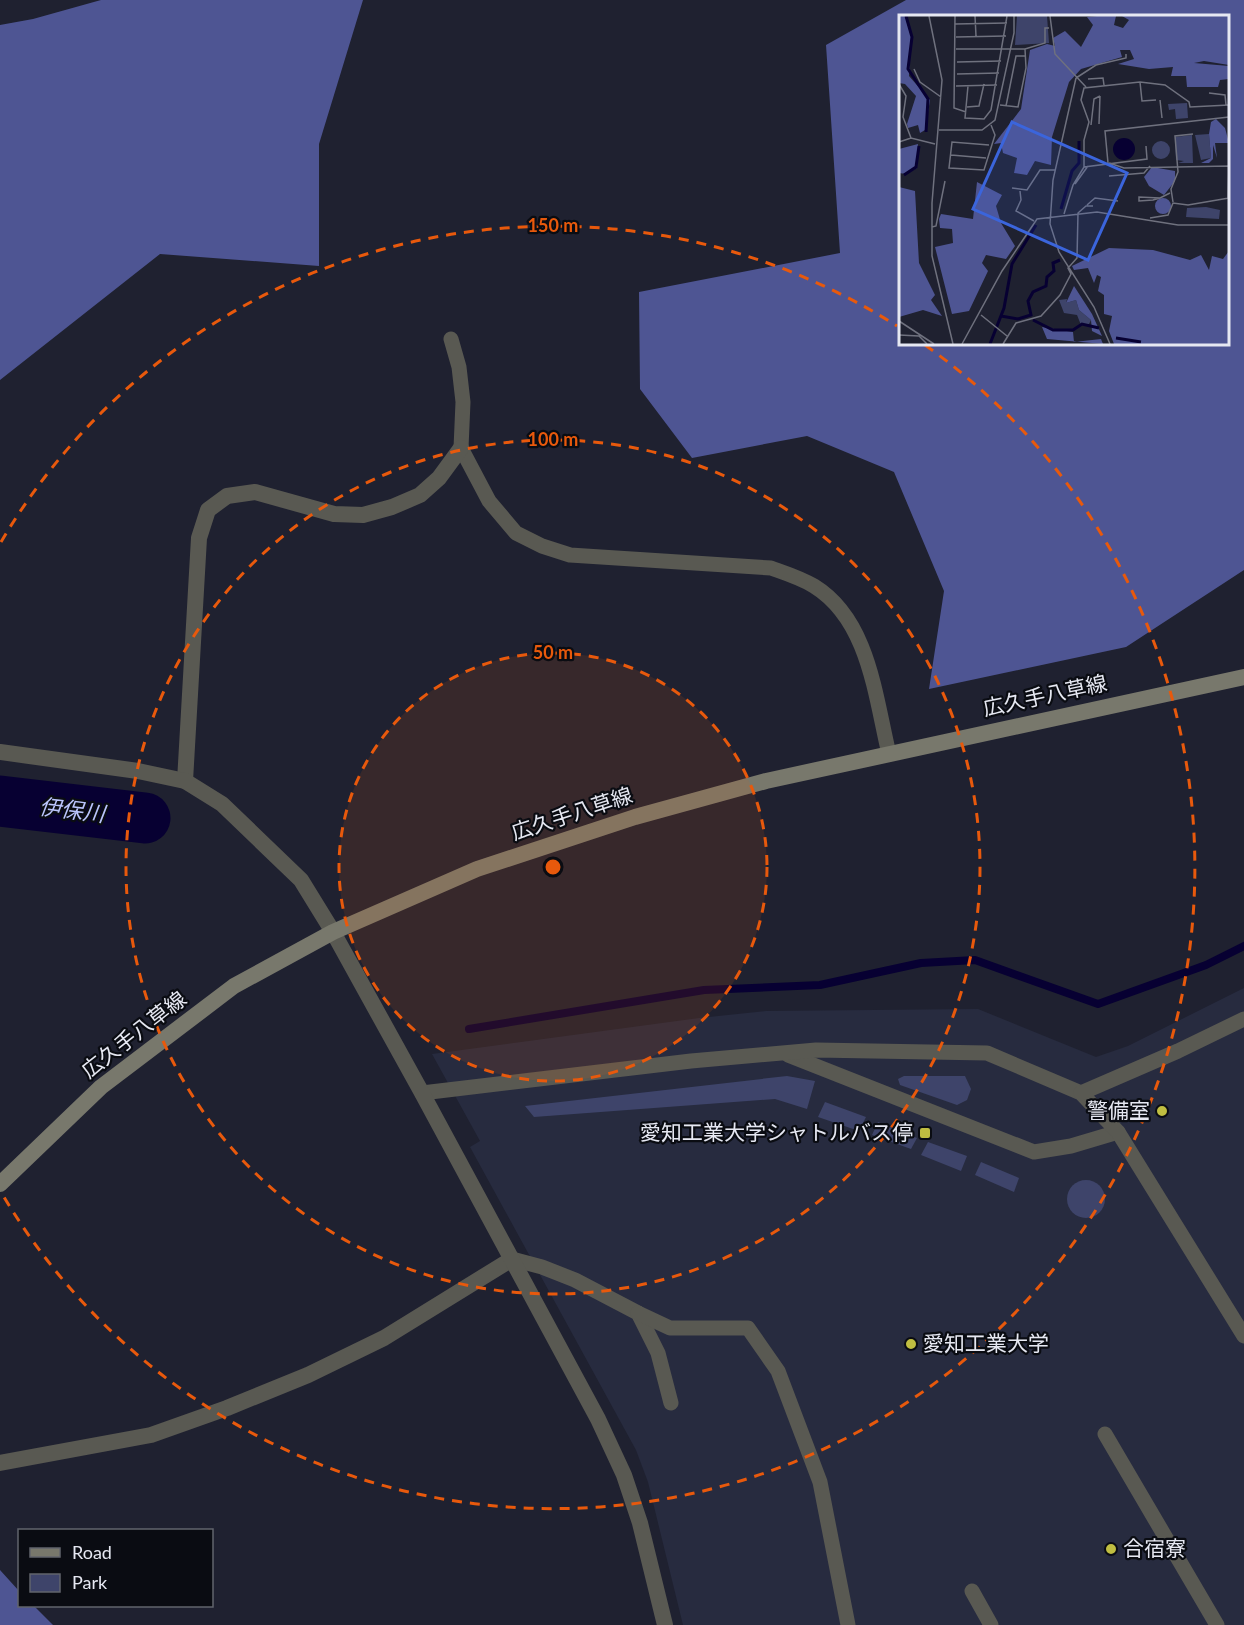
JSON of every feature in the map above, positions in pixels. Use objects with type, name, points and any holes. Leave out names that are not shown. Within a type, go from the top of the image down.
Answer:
[{"type":"main road","name":"広久手八草線","points":[[0,1184],[101,1087],[234,986],[333,932],[477,869],[634,817],[766,781],[1244,677]]},
{"type":"street","points":[[185,781],[198,548],[208,510],[227,496],[255,492],[334,514],[363,515],[392,507],[420,495],[439,478],[461,448]]},
{"type":"street","points":[[0,752],[138,771],[185,781],[222,804],[301,880],[423,1092],[598,1419],[624,1475],[640,1522],[665,1625]]},
{"type":"street","points":[[0,1463],[151,1435],[227,1408],[308,1375],[384,1338],[512,1259]]},
{"type":"lane","points":[[451,339],[459,367],[464,402],[461,448],[489,501],[516,533],[543,546],[570,555],[771,568],[814,586],[841,609],[859,639],[868,664],[889,754]]},
{"type":"lane","points":[[1081,1093],[1244,1019]]},
{"type":"lane","points":[[423,1092],[691,1061],[816,1050],[987,1053],[1081,1093],[1118,1132],[1244,1336]]},
{"type":"lane","points":[[783,1053],[1034,1152],[1071,1146],[1118,1132]]},
{"type":"lane","points":[[512,1259],[542,1267],[575,1280],[670,1328],[748,1328],[778,1371],[820,1482],[848,1625]]},
{"type":"lane","points":[[638,1313],[658,1353],[671,1403]]},
{"type":"lane","points":[[1105,1434],[1217,1625]]},
{"type":"lane","points":[[972,1591],[991,1625]]},
{"type":"shaded area","points":[[101,0],[363,0],[319,144],[319,266],[160,254],[0,380],[0,25],[33,19]]},
{"type":"shaded area","points":[[906,0],[1244,0],[1244,570],[1126,647],[929,689],[944,591],[894,472],[807,436],[692,458],[640,389],[639,292],[840,253],[826,45]]},
{"type":"shaded area","name":"愛知工業大学","points":[[1244,988],[1244,1625],[683,1625],[648,1482],[636,1450],[470,1147],[480,1141],[432,1054],[766,1011],[978,1009],[1096,1057],[1128,1046]]},
{"type":"shaded area","points":[[0,1570],[18,1590],[18,1607],[35,1607],[53,1625],[0,1625]]},
{"type":"green space","points":[[787,1076],[815,1081],[807,1109],[775,1099],[534,1117],[525,1106]]},
{"type":"green space","points":[[904,1076],[965,1076],[971,1089],[967,1100],[957,1105],[900,1085],[898,1079]]},
{"type":"green space","points":[[825,1102],[866,1117],[859,1131],[818,1117]]},
{"type":"green space","points":[[878,1122],[917,1138],[911,1149],[872,1135]]},
{"type":"green space","points":[[928,1142],[967,1156],[961,1171],[921,1155]]},
{"type":"green space","points":[[981,1162],[1019,1178],[1014,1192],[975,1175]]},
{"type":"green space","points":[[1086,1180],[1099,1186],[1105,1199],[1099,1212],[1086,1218],[1073,1212],[1067,1199],[1073,1186]]},
{"type":"waterway","name":"伊保川","points":[[0,801],[145,818]]},
{"type":"waterway","points":[[469,1029],[704,990],[820,985],[921,963],[975,960],[1098,1004],[1206,965],[1244,946]]},
{"type":"place","name":"警備室","points":[[1162,1111]]},
{"type":"place","name":"愛知工業大学シャトルバス停","points":[[925,1133]]},
{"type":"place","name":"愛知工業大学","points":[[911,1344]]},
{"type":"place","name":"合宿寮","points":[[1111,1549]]}]
